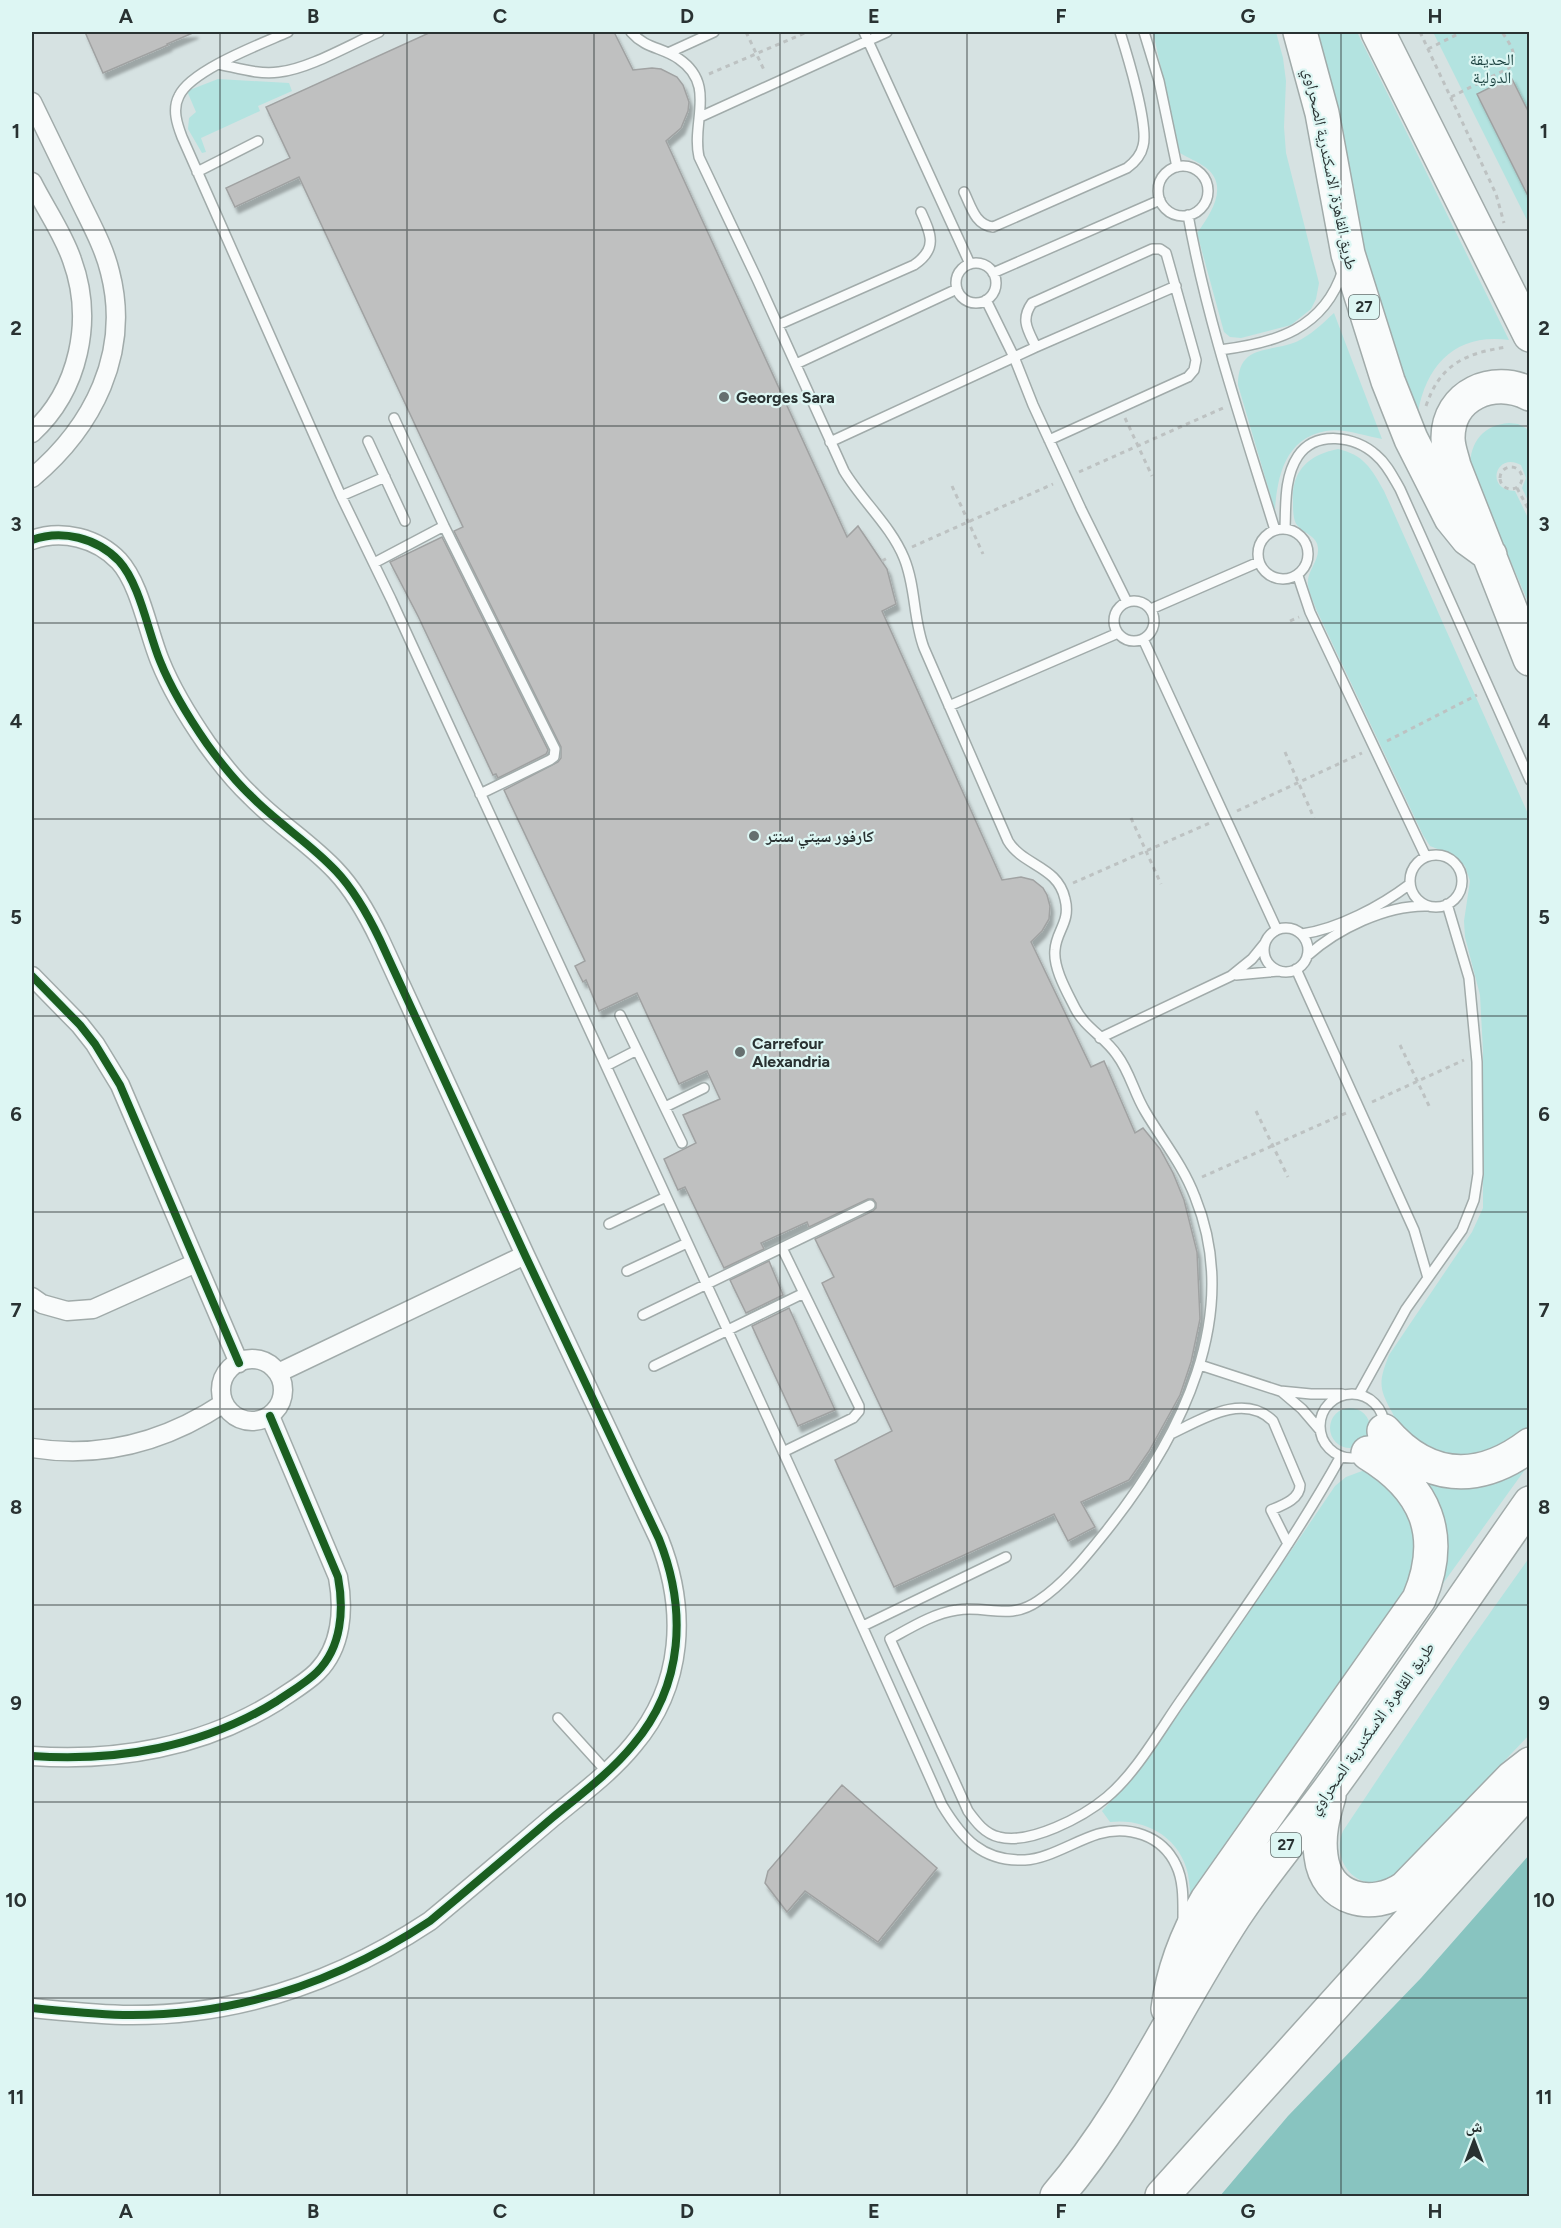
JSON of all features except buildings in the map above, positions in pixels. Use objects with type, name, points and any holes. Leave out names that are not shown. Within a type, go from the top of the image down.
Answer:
[{"type":"highway","name":"طريق القاهرة, الاسكندرية الصحراوي","points":[[1300,32],[1324,123],[1348,254],[1388,381],[1438,496],[1459,529],[1468,539],[1490,555]]},
{"type":"highway","points":[[1378,32],[1530,335]]},
{"type":"highway","points":[[1530,394],[1507,386],[1482,389],[1470,395],[1461,404],[1449,427],[1448,440],[1450,453],[1530,659]]},
{"type":"highway","points":[[1364,1447],[1397,1445],[1415,1460],[1432,1467],[1465,1471],[1491,1467],[1530,1445]]},
{"type":"highway","points":[[1166,2033],[1170,1996],[1178,1961],[1191,1929],[1208,1900],[1419,1599],[1429,1574],[1431,1533],[1423,1507],[1403,1478],[1364,1447]]},
{"type":"highway","name":"طريق القاهرة, الاسكندرية الصحراوي","points":[[1057,2196],[1111,2124],[1235,1916],[1332,1786],[1530,1503]]},
{"type":"highway","name":"27","points":[[1332,1786],[1320,1831],[1320,1851],[1324,1869],[1329,1880],[1348,1896],[1372,1901],[1396,1895],[1405,1888],[1512,1778],[1530,1764]]},
{"type":"highway","points":[[1162,2196],[1530,1788]]},
{"type":"street","points":[[32,102],[104,251],[114,293],[116,315],[112,356],[100,393],[91,411],[66,446],[32,478]]},
{"type":"street","points":[[32,183],[71,257],[79,284],[82,312],[79,349],[67,384],[48,416],[32,433]]},
{"type":"street","points":[[32,540],[50,535],[81,538],[108,552],[120,562],[136,589],[149,633],[174,691],[209,747],[251,797],[325,859],[360,902],[380,940],[659,1539],[669,1564],[675,1590],[677,1635],[664,1693],[646,1728],[634,1744],[607,1772],[430,1921],[376,1954],[335,1974],[266,1997],[196,2011],[124,2015],[32,2008]]},
{"type":"street","points":[[32,976],[80,1025],[120,1085],[238,1363]]},
{"type":"street","points":[[278,1373],[525,1255]]},
{"type":"street","points":[[32,1297],[54,1309],[67,1311],[93,1309],[196,1263]]},
{"type":"street","points":[[252,1359],[261,1360],[278,1373],[283,1385],[283,1394],[281,1402],[270,1416],[253,1421],[244,1420],[229,1411],[224,1403],[222,1386],[228,1370],[238,1363],[252,1359]]},
{"type":"street","points":[[32,1448],[74,1452],[101,1451],[153,1440],[178,1430],[224,1403]]},
{"type":"street","points":[[32,1756],[82,1758],[113,1756],[156,1749],[207,1735],[237,1722],[283,1696],[318,1671],[326,1660],[333,1647],[341,1619],[342,1605],[338,1577],[270,1416]]},
{"type":"lane","points":[[288,32],[218,64],[184,88],[176,105],[178,126],[341,496],[374,562],[606,1066],[863,1626],[942,1805],[962,1835],[974,1846],[986,1853],[1012,1859],[1038,1858],[1111,1831],[1137,1832],[1160,1844],[1176,1865],[1180,1877],[1183,1910],[1178,1961]]},
{"type":"lane","points":[[218,64],[259,72],[279,72],[306,64],[379,32]]},
{"type":"lane","points":[[632,32],[647,45],[668,53],[684,63],[696,79],[701,98],[696,136],[699,157],[830,442],[852,485],[894,539],[905,560],[914,595],[919,636],[1012,847],[1021,856],[1043,867],[1061,888],[1065,898],[1065,924],[1056,944],[1055,957],[1079,1015],[1100,1038],[1109,1044],[1122,1062],[1145,1112],[1173,1152],[1189,1183],[1208,1238],[1212,1272],[1210,1328],[1200,1365],[1172,1434],[1153,1467],[1117,1517],[1073,1569],[1039,1601],[1022,1611],[1000,1613],[957,1610],[932,1618],[873,1650]]},
{"type":"lane","points":[[668,53],[714,32]]},
{"type":"lane","points":[[700,117],[771,85],[866,36],[887,32]]},
{"type":"lane","points":[[964,192],[976,218],[986,226],[993,227],[1127,168],[1135,162],[1140,154],[1145,135],[1135,86],[1120,32]]},
{"type":"lane","points":[[1144,32],[1159,81],[1177,167]]},
{"type":"lane","points":[[866,36],[970,264]]},
{"type":"lane","points":[[197,172],[258,141]]},
{"type":"lane","points":[[1177,167],[1198,171],[1203,176],[1208,189],[1208,196],[1201,209],[1188,215],[1168,211],[1160,200],[1161,180],[1177,167]]},
{"type":"lane","points":[[993,273],[1160,200]]},
{"type":"lane","points":[[778,325],[914,265],[922,259],[931,242],[930,232],[921,212]]},
{"type":"lane","points":[[1188,215],[1193,245],[1220,350],[1280,529]]},
{"type":"lane","points":[[1036,347],[1025,322],[1027,310],[1032,303],[1152,249],[1160,249],[1166,253],[1196,360],[1194,370],[1188,377],[1049,440]]},
{"type":"lane","points":[[1220,350],[1269,341],[1301,327],[1317,315],[1334,292],[1348,254]]},
{"type":"lane","points":[[970,264],[983,265],[993,273],[995,288],[986,300],[969,301],[957,289],[957,277],[960,271],[970,264]]},
{"type":"lane","points":[[830,442],[1036,347],[1176,286]]},
{"type":"lane","points":[[796,364],[957,289]]},
{"type":"lane","points":[[986,300],[1014,357],[1049,440],[1127,602]]},
{"type":"lane","points":[[394,418],[555,753],[550,759],[480,794]]},
{"type":"lane","points":[[1280,529],[1290,476],[1299,456],[1311,444],[1336,438],[1354,441],[1375,454],[1388,467],[1400,489],[1530,780]]},
{"type":"lane","points":[[368,441],[405,521]]},
{"type":"lane","points":[[341,496],[385,477]]},
{"type":"lane","points":[[374,562],[444,526]]},
{"type":"lane","points":[[1280,529],[1294,531],[1302,537],[1308,546],[1309,556],[1306,566],[1298,576],[1281,580],[1264,571],[1258,562],[1257,552],[1266,535],[1280,529]]},
{"type":"lane","points":[[1151,609],[1258,562]]},
{"type":"lane","points":[[1298,576],[1310,612],[1426,857]]},
{"type":"lane","points":[[1136,601],[1144,603],[1151,609],[1154,626],[1150,634],[1134,641],[1125,639],[1118,633],[1114,624],[1115,615],[1120,607],[1127,602],[1136,601]]},
{"type":"lane","points":[[949,706],[1118,633]]},
{"type":"lane","points":[[1143,639],[1276,930]]},
{"type":"lane","points":[[1231,976],[1288,972],[1303,964],[1307,956],[1326,940],[1382,913],[1402,906],[1438,907],[1447,904],[1459,892],[1462,883],[1457,866],[1443,856],[1426,857],[1413,868],[1410,884],[1413,893],[1419,901],[1428,906]]},
{"type":"lane","points":[[1302,934],[1323,930],[1351,918],[1388,900],[1410,884]]},
{"type":"lane","points":[[1359,1394],[1391,1334],[1462,1230],[1474,1200],[1478,1174],[1476,1055],[1469,978],[1447,904]]},
{"type":"lane","points":[[1100,1038],[1231,976],[1252,959],[1269,935],[1276,930],[1290,928],[1302,934],[1306,940],[1307,956]]},
{"type":"lane","points":[[1265,943],[1266,960],[1280,971]]},
{"type":"lane","points":[[1296,969],[1414,1230],[1428,1278]]},
{"type":"lane","points":[[620,1015],[682,1143]]},
{"type":"lane","points":[[606,1066],[637,1050]]},
{"type":"lane","points":[[665,1107],[704,1088]]},
{"type":"lane","points":[[609,1224],[666,1197]]},
{"type":"lane","points":[[643,1315],[870,1205]]},
{"type":"lane","points":[[627,1271],[687,1243]]},
{"type":"lane","points":[[782,1248],[858,1402],[859,1411],[853,1418],[783,1452]]},
{"type":"lane","points":[[654,1366],[804,1293]]},
{"type":"lane","points":[[890,1639],[968,1812],[977,1824],[997,1837],[1011,1839],[1023,1837],[1071,1821],[1107,1797],[1140,1759],[1288,1544],[1384,1421],[1376,1404],[1359,1394],[1311,1394],[1280,1391],[1200,1365]]},
{"type":"lane","points":[[1280,1391],[1302,1409],[1320,1430],[1327,1446],[1364,1447]]},
{"type":"lane","points":[[1320,1430],[1320,1421],[1329,1403],[1347,1394]]},
{"type":"lane","points":[[1172,1434],[1202,1419],[1229,1410],[1253,1408],[1265,1413],[1273,1421],[1300,1485],[1300,1491],[1296,1496],[1271,1510],[1288,1544]]},
{"type":"lane","points":[[863,1626],[1006,1557]]},
{"type":"lane","points":[[558,1718],[607,1772]]},
{"type":"path","points":[[746,32],[771,85]]},
{"type":"path","points":[[696,79],[807,32]]},
{"type":"path","points":[[1420,32],[1496,194],[1505,230]]},
{"type":"path","points":[[1428,50],[1462,32]]},
{"type":"path","points":[[1451,97],[1513,64],[1514,53],[1502,32]]},
{"type":"path","points":[[1120,408],[1152,476]]},
{"type":"path","points":[[1506,467],[1516,467],[1522,474],[1523,480],[1517,488],[1507,488],[1500,481],[1500,476],[1506,467]]},
{"type":"path","points":[[952,486],[983,554]]},
{"type":"path","points":[[1517,488],[1530,512]]},
{"type":"path","points":[[1061,888],[1299,783],[1490,689]]},
{"type":"path","points":[[1285,752],[1314,818]]},
{"type":"path","points":[[1131,818],[1161,884]]},
{"type":"path","points":[[1400,1045],[1431,1110]]},
{"type":"path","points":[[1189,1183],[1476,1055]]},
{"type":"path","points":[[1256,1111],[1288,1177]]},
{"type":"green space","points":[[1153,32],[1276,32],[1286,81],[1284,127],[1286,153],[1319,283],[1316,299],[1311,309],[1291,325],[1241,338],[1230,337],[1224,332],[1197,233],[1216,200],[1216,182],[1205,167],[1180,153]]},
{"type":"green space","points":[[1317,32],[1357,32],[1509,340],[1474,341],[1447,355],[1429,379],[1418,412],[1401,373],[1361,241]]},
{"type":"green space","name":"الحديقة الدولية","points":[[1433,32],[1529,32],[1529,224]]},
{"type":"green space","points":[[218,79],[289,83],[292,91],[258,106],[260,111],[201,138],[206,152],[202,153],[188,129],[189,118],[196,112],[187,91]]},
{"type":"green space","points":[[1334,313],[1382,439],[1333,430],[1312,435],[1301,442],[1292,450],[1281,473],[1275,511],[1238,385],[1239,372],[1249,356],[1256,352],[1296,342],[1311,333]]},
{"type":"green space","points":[[1509,423],[1518,424],[1529,430],[1529,503],[1522,488],[1526,478],[1521,465],[1512,462],[1505,463],[1497,472],[1497,479],[1499,485],[1505,489],[1515,491],[1529,520],[1529,604],[1470,467],[1473,449],[1480,436],[1492,427]]},
{"type":"green space","points":[[1338,449],[1361,459],[1384,491],[1529,816],[1529,1434],[1446,1466],[1412,1440],[1397,1425],[1382,1390],[1382,1378],[1389,1355],[1472,1232],[1483,1208],[1483,1051],[1480,995],[1465,937],[1464,921],[1470,881],[1465,866],[1453,855],[1430,846],[1423,835],[1309,591],[1308,580],[1317,558],[1318,549],[1316,541],[1297,525],[1295,520],[1293,492],[1295,482],[1298,473],[1310,460]]},
{"type":"green space","points":[[1350,1408],[1364,1414],[1370,1428],[1364,1442],[1350,1448],[1336,1442],[1330,1428],[1336,1414]]},
{"type":"green space","points":[[1393,1452],[1529,1464],[1439,1589]]},
{"type":"green space","points":[[1362,1471],[1380,1471],[1404,1489],[1423,1573],[1192,1912],[1188,1874],[1184,1861],[1169,1840],[1148,1827],[1136,1823],[1110,1822],[1102,1811],[1127,1782],[1161,1735],[1335,1486],[1346,1477]]},
{"type":"green space","points":[[1529,1558],[1529,1735],[1397,1874],[1378,1883],[1365,1882],[1357,1878],[1350,1873],[1341,1858],[1340,1840],[1343,1831],[1463,1651]]},
{"type":"shaded area","points":[[1529,1855],[1529,2196],[1220,2196],[1288,2116],[1421,1978]]},
{"type":"cycle path","points":[[32,540],[55,535],[78,538],[100,546],[119,561],[133,582],[160,661],[170,683],[207,744],[245,790],[336,871],[361,904],[380,940],[659,1539],[668,1565],[677,1619],[676,1646],[663,1697],[650,1722],[633,1745],[615,1765],[430,1921],[395,1943],[359,1962],[284,1992],[205,2010],[123,2015],[32,2008]]},
{"type":"cycle path","points":[[32,976],[80,1025],[95,1044],[120,1085],[239,1363]]},
{"type":"cycle path","points":[[32,1756],[96,1756],[127,1753],[189,1740],[249,1717],[277,1701],[308,1680],[325,1662],[332,1651],[341,1615],[338,1577],[270,1416]]},
{"type":"place","name":"Georges Sara","points":[[724,397]]},
{"type":"place","name":"كارفور سيتي سنتر","points":[[754,836]]},
{"type":"place","name":"Carrefour Alexandria","points":[[740,1052]]}]
